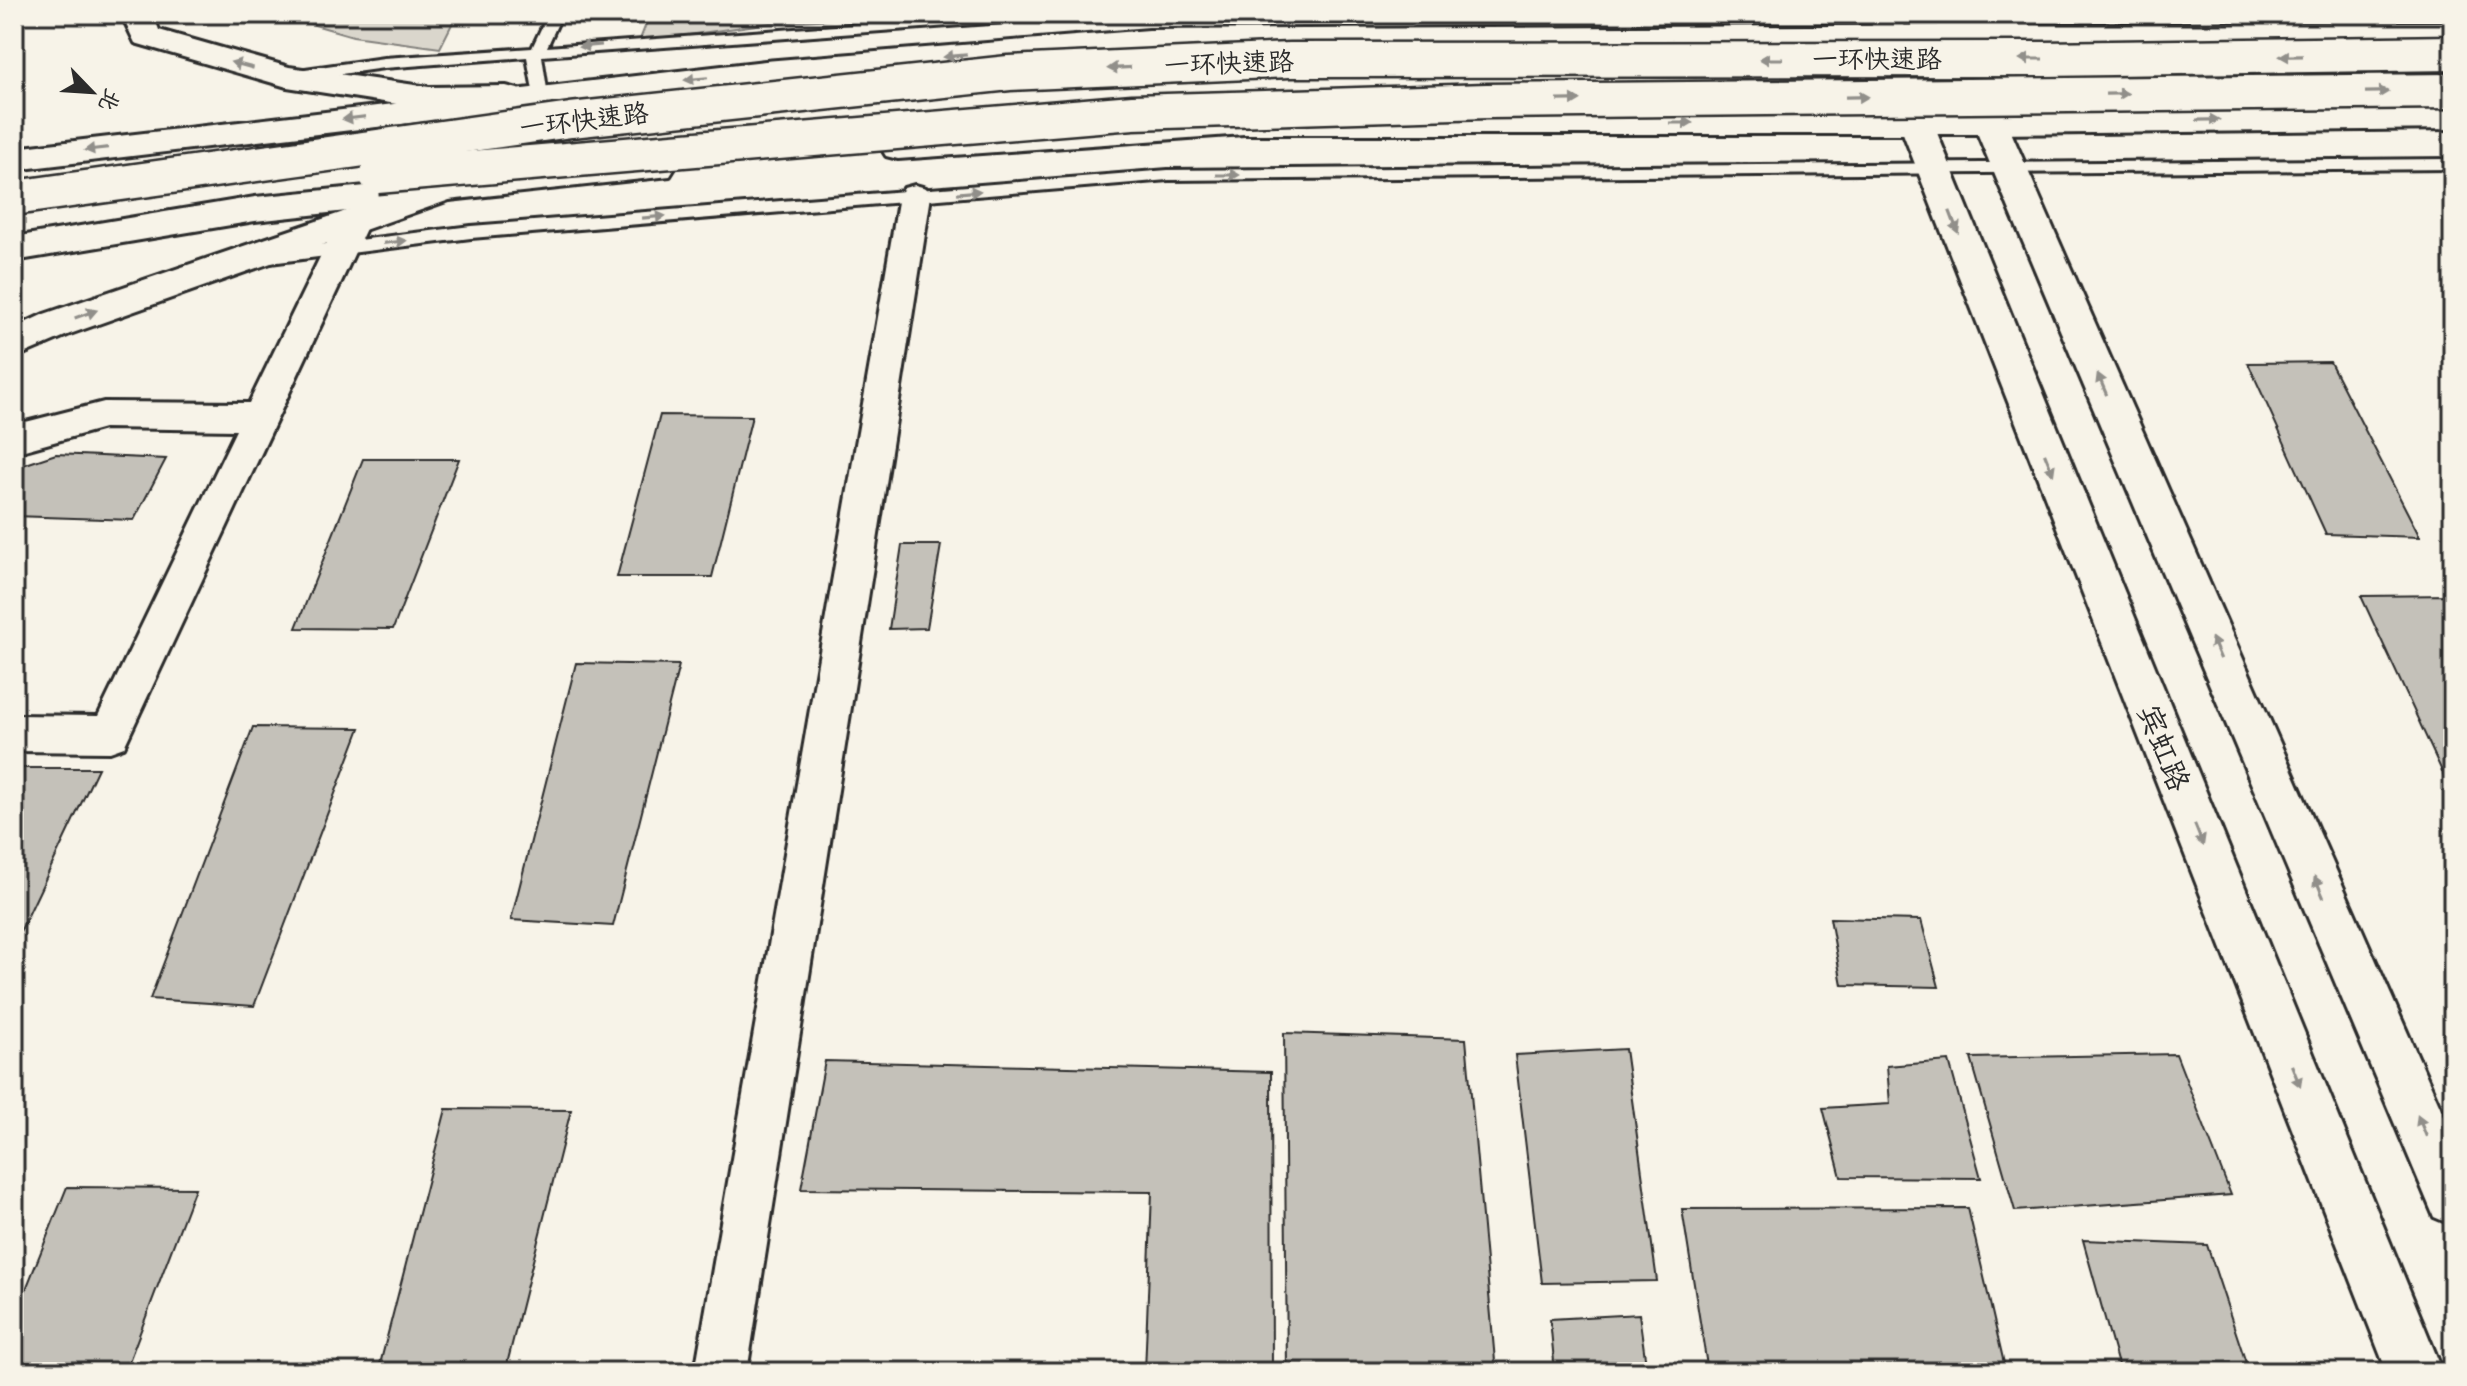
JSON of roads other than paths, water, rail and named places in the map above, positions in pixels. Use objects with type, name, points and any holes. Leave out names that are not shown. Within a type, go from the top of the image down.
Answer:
[{"type":"main road","points":[[137,14],[146,36],[287,77],[429,98],[541,96]]},
{"type":"main road","points":[[14,159],[765,71],[1149,40],[1887,24],[2453,32]]},
{"type":"main road","name":"宾虹路","points":[[1887,24],[1916,123],[1934,170],[2415,1372]]},
{"type":"main road","points":[[1953,24],[2009,169],[2453,1198]]},
{"type":"main road","name":"一环快速路","points":[[14,198],[571,120],[1009,73],[1290,60],[2044,59],[2453,53]]},
{"type":"main road","name":"一环快速路","points":[[14,228],[394,174],[1133,112],[1487,101],[2453,91]]},
{"type":"main road","points":[[14,249],[255,209],[744,160],[1244,123],[1990,123],[2453,118]]},
{"type":"main road","points":[[14,344],[57,324],[235,262],[348,234],[443,190]]},
{"type":"street","points":[[721,1372],[915,196]]},
{"type":"street","points":[[14,733],[110,734],[348,234]]},
{"type":"street","points":[[14,439],[104,415],[261,417]]},
{"type":"lane","points":[[541,96],[534,58],[555,14]]},
{"type":"lane","points":[[287,77],[384,63],[538,50],[1059,14]]},
{"type":"lane","points":[[348,234],[471,232],[1168,175],[2453,164]]}]
